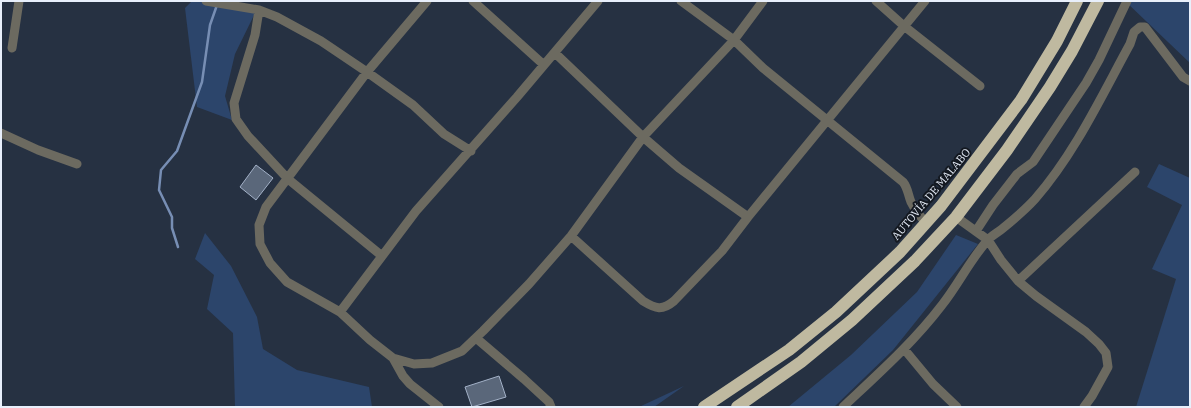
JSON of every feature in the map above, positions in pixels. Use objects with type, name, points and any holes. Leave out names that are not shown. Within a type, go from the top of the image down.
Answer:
[{"type":"highway","name":"AUTOVÍA DE MALABO","points":[[704,407],[789,350],[836,312],[900,252],[941,206],[1021,100],[1056,42],[1077,1]]},
{"type":"highway","points":[[737,407],[801,362],[852,320],[915,261],[956,217],[1007,150],[1050,87],[1072,51],[1098,1]]},
{"type":"street","points":[[12,48],[19,1]]},
{"type":"street","points":[[206,1],[258,10],[276,17],[321,41],[413,105],[444,134],[471,151]]},
{"type":"street","points":[[427,1],[367,72],[266,207],[259,226],[260,244],[270,263],[287,282],[340,312],[370,340],[393,358],[414,364],[432,363],[462,351],[528,284],[571,236],[643,137],[734,40],[763,1]]},
{"type":"street","points":[[473,1],[544,65]]},
{"type":"street","points":[[340,312],[416,211],[471,151],[598,1]]},
{"type":"street","points":[[680,1],[734,40],[763,68],[903,182],[914,209],[926,223]]},
{"type":"street","points":[[876,1],[904,26],[980,86]]},
{"type":"street","points":[[571,236],[643,301],[652,307],[661,308],[667,306],[674,301],[722,251],[785,170],[828,120],[925,1]]},
{"type":"street","points":[[976,231],[1017,174],[1033,162],[1086,83],[1099,60],[1127,1]]},
{"type":"street","points":[[258,10],[255,35],[234,103],[236,119],[248,136],[288,179],[382,256]]},
{"type":"street","points":[[843,407],[926,326],[944,304],[960,277],[988,240],[1014,219],[1034,200],[1058,171],[1130,44],[1134,32],[1140,27],[1145,27],[1183,77],[1190,81]]},
{"type":"street","points":[[555,53],[643,137],[691,178],[748,216]]},
{"type":"street","points":[[1,133],[38,150],[77,164]]},
{"type":"street","points":[[1018,281],[1135,172]]},
{"type":"street","points":[[956,217],[988,240],[1001,260],[1018,281],[1086,332],[1099,344],[1106,354],[1108,367],[1092,396],[1084,407]]},
{"type":"street","points":[[476,338],[524,379],[549,402],[551,407]]},
{"type":"street","points":[[904,349],[933,384],[957,407]]},
{"type":"street","points":[[393,358],[403,376],[410,384],[439,407]]},
{"type":"shaded area","points":[[192,1],[227,1],[258,7],[235,54],[225,96],[232,120],[197,107],[185,8]]},
{"type":"shaded area","points":[[1125,1],[1190,1],[1190,63]]},
{"type":"shaded area","points":[[1159,164],[1190,178],[1190,407],[1136,407],[1176,279],[1152,269],[1182,205],[1147,187]]},
{"type":"shaded area","points":[[205,233],[231,266],[257,317],[263,349],[297,370],[369,387],[372,407],[235,407],[233,333],[207,309],[214,275],[195,259]]},
{"type":"shaded area","points":[[956,235],[978,244],[893,350],[834,407],[788,407],[851,355],[917,292]]},
{"type":"shaded area","points":[[684,386],[654,407],[639,407]]},
{"type":"building","points":[[256,165],[273,178],[256,200],[240,187]]},
{"type":"building","points":[[499,376],[506,397],[472,407],[465,387]]},
{"type":"waterway","points":[[178,247],[172,228],[172,217],[159,190],[161,170],[177,151],[202,82],[210,25],[217,5]]}]
